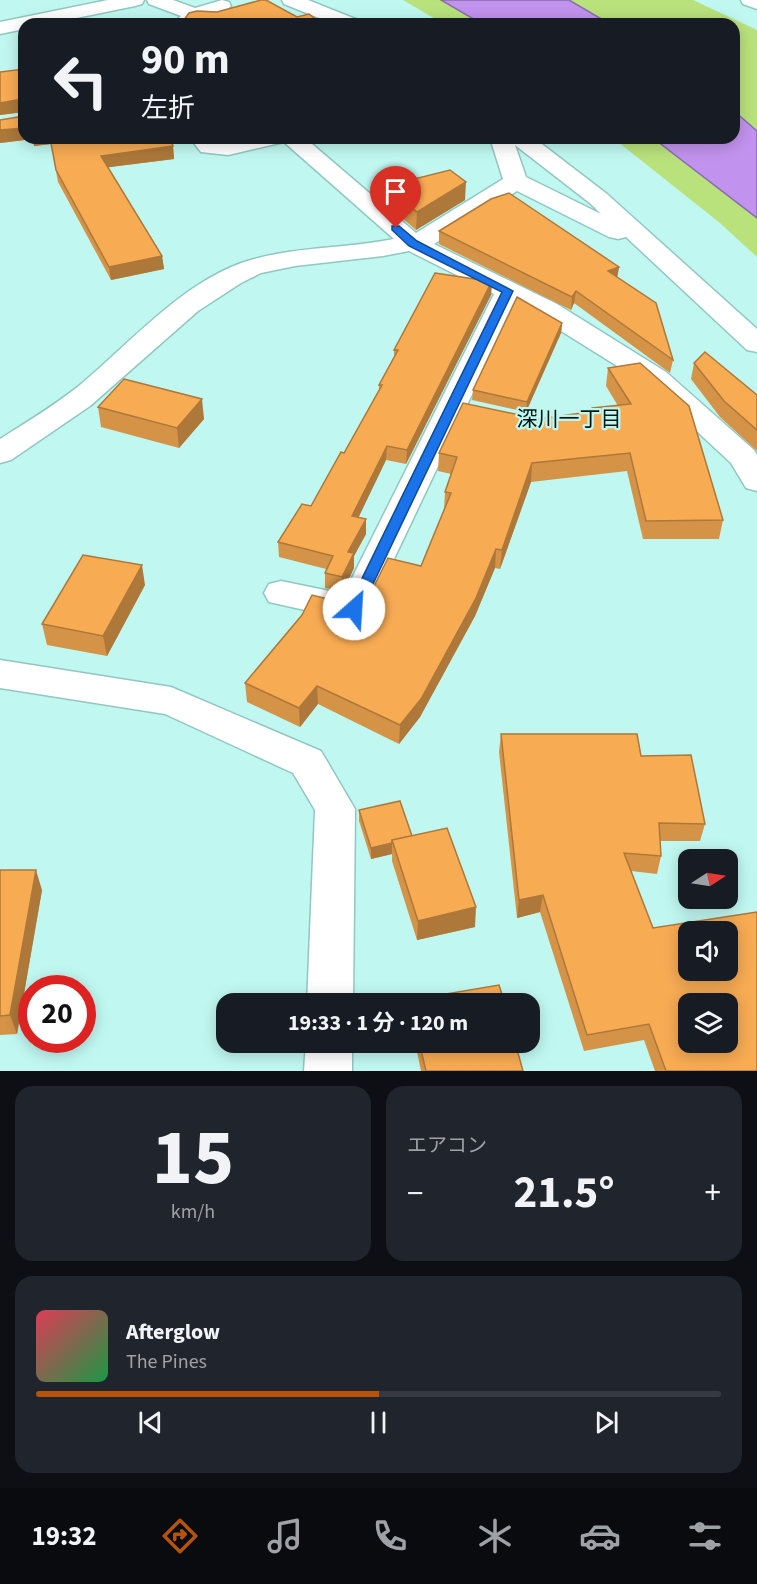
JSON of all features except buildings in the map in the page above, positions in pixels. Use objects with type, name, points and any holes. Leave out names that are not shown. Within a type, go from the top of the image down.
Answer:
[{"type":"street","points":[[0,13],[56,0]]},
{"type":"street","points":[[48,18],[135,0]]},
{"type":"street","points":[[291,0],[336,18]]},
{"type":"street","points":[[750,0],[757,3]]},
{"type":"street","points":[[89,18],[158,1],[186,18]]},
{"type":"street","points":[[191,18],[222,6]]},
{"type":"street","points":[[0,28],[18,24]]},
{"type":"street","points":[[0,40],[18,36]]},
{"type":"street","points":[[206,144],[209,147],[228,148],[247,144]]},
{"type":"street","points":[[299,144],[413,243],[547,310],[656,378],[743,457],[757,481]]},
{"type":"street","points":[[503,144],[516,181],[634,240],[649,245]]},
{"type":"street","points":[[528,144],[599,200],[757,344]]},
{"type":"street","points":[[0,453],[87,394],[218,285],[252,268],[309,257],[378,250],[413,243],[426,238],[516,181]]},
{"type":"street","points":[[281,593],[354,609],[508,291]]},
{"type":"street","points":[[452,407],[484,414]]},
{"type":"street","points":[[0,675],[171,701],[307,762],[335,809],[330,993]]},
{"type":"street","points":[[328,1071],[329,1053]]},
{"type":"green space","points":[[403,0],[441,0],[472,18],[434,18]]},
{"type":"green space","points":[[569,0],[693,0],[731,18],[600,18]]},
{"type":"green space","points":[[740,22],[757,30],[757,131],[740,116]]},
{"type":"green space","points":[[621,144],[661,144],[757,218],[757,257],[720,223]]},
{"type":"shaded area","points":[[441,0],[569,0],[600,18],[472,18]]},
{"type":"shaded area","points":[[740,116],[757,131],[757,218],[661,144],[740,144]]},
{"type":"district","name":"深川一丁目","points":[[569,419]]},
{"type":"route","points":[[354,609],[508,291],[413,243],[396,228]]}]
